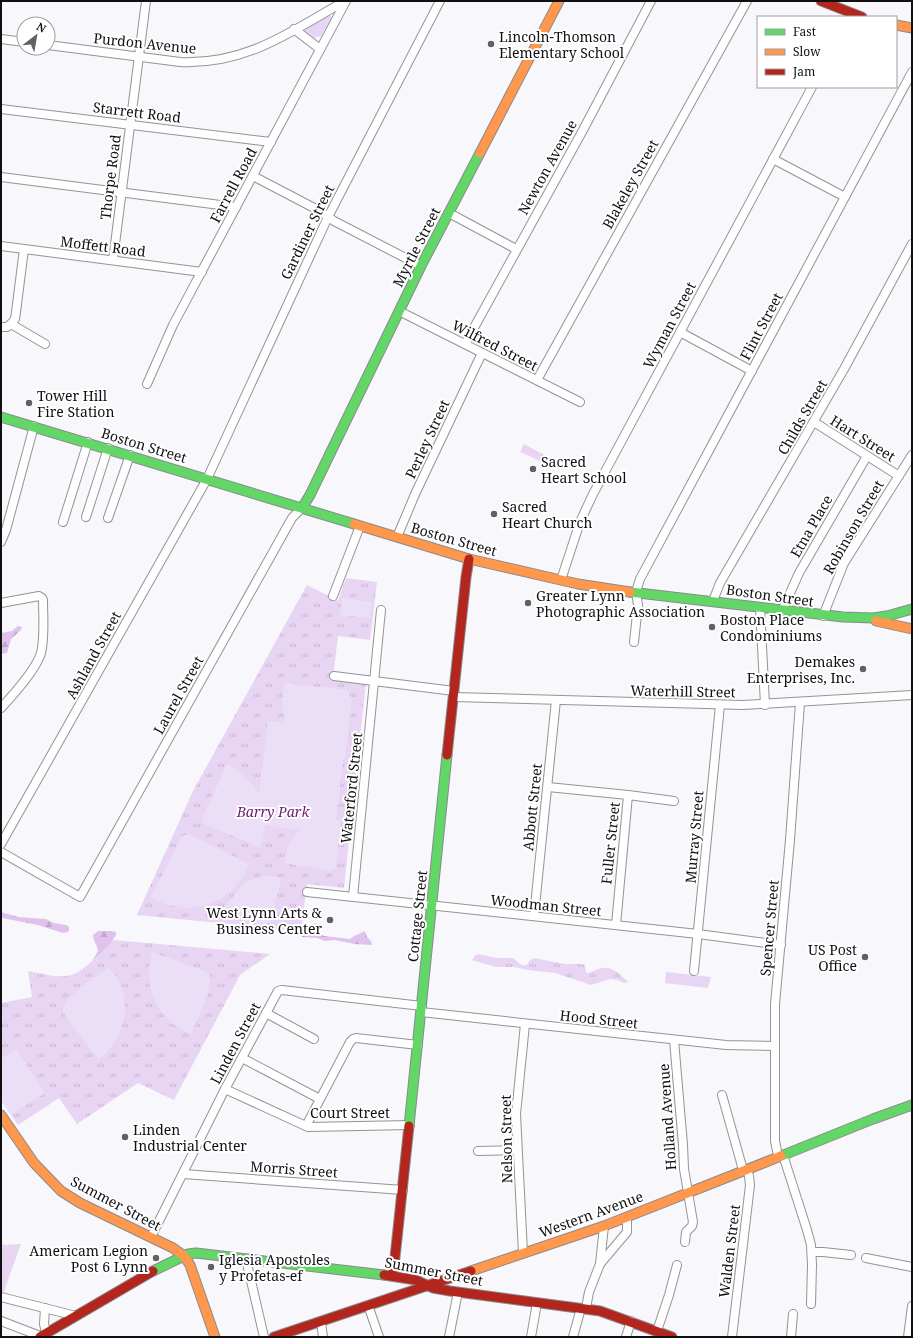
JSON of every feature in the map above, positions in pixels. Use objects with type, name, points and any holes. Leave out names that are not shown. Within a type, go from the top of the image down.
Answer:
[{"type":"main road","name":"Myrtle Street","points":[[302,508],[310,495],[421,266],[559,1]]},
{"type":"main road","points":[[821,1],[850,15]]},
{"type":"main road","points":[[897,25],[912,28]]},
{"type":"main road","name":"Boston Street","points":[[1,417],[108,448],[469,559],[561,580],[601,588],[823,616],[862,619],[887,616],[912,609]]},
{"type":"main road","name":"Cottage Street","points":[[394,1276],[469,559]]},
{"type":"main road","points":[[862,619],[912,629]]},
{"type":"main road","name":"Western Avenue","points":[[274,1337],[604,1226],[781,1155],[912,1105]]},
{"type":"main road","name":"Summer Street","points":[[1,1115],[34,1163],[62,1191],[80,1203],[174,1248],[184,1256],[196,1253],[409,1278],[434,1288],[537,1303],[600,1310],[672,1337]]},
{"type":"main road","points":[[42,1335],[143,1276],[184,1256],[190,1265],[215,1337]]},
{"type":"street","name":"Thorpe Road","points":[[113,260],[146,1]]},
{"type":"street","name":"Purdon Avenue","points":[[56,46],[190,62],[218,60],[254,50],[345,1]]},
{"type":"street","name":"Farrell Road","points":[[147,384],[169,333],[345,1]]},
{"type":"street","name":"Gardiner Street","points":[[207,479],[328,217],[440,1]]},
{"type":"street","name":"Newton Avenue","points":[[465,344],[594,109],[651,1]]},
{"type":"street","name":"Blakeley Street","points":[[537,380],[746,1]]},
{"type":"street","points":[[294,29],[320,49]]},
{"type":"street","points":[[1,39],[16,41]]},
{"type":"street","name":"Flint Street","points":[[636,592],[640,579],[912,72]]},
{"type":"street","name":"Wyman Street","points":[[561,580],[575,536],[589,500],[811,88]]},
{"type":"street","name":"Starrett Road","points":[[1,109],[271,142]]},
{"type":"street","points":[[773,159],[845,197]]},
{"type":"street","points":[[253,176],[421,266]]},
{"type":"street","points":[[1,177],[236,207]]},
{"type":"street","points":[[449,213],[516,249]]},
{"type":"street","name":"Childs Street","points":[[713,601],[722,578],[814,422],[912,244]]},
{"type":"street","name":"Moffett Road","points":[[1,246],[202,272]]},
{"type":"street","points":[[1,327],[9,326],[15,319],[24,249]]},
{"type":"street","name":"Wilfred Street","points":[[399,311],[580,402]]},
{"type":"street","points":[[11,324],[45,344]]},
{"type":"street","points":[[680,332],[752,371]]},
{"type":"street","name":"Perley Street","points":[[397,537],[416,492],[482,353]]},
{"type":"street","name":"Hart Street","points":[[814,422],[899,476]]},
{"type":"street","points":[[2,541],[34,426]]},
{"type":"street","points":[[63,522],[88,442]]},
{"type":"street","points":[[86,517],[108,448]]},
{"type":"street","points":[[108,518],[130,455]]},
{"type":"street","name":"Robinson Street","points":[[823,616],[845,561],[912,455]]},
{"type":"street","name":"Etna Place","points":[[782,611],[799,573],[867,456]]},
{"type":"street","name":"Ashland Street","points":[[1,844],[207,479]]},
{"type":"street","name":"Laurel Street","points":[[1,852],[80,896],[293,517],[302,508]]},
{"type":"street","points":[[333,596],[360,526]]},
{"type":"street","points":[[634,642],[638,605],[636,592]]},
{"type":"street","points":[[1,603],[41,597],[43,600],[40,654],[31,671],[14,694],[1,708]]},
{"type":"street","points":[[760,608],[765,705]]},
{"type":"street","name":"Waterford Street","points":[[352,897],[381,610]]},
{"type":"street","name":"Waterhill Street","points":[[334,676],[454,694],[556,700],[765,705],[912,695]]},
{"type":"street","name":"Abbott Street","points":[[534,916],[556,700]]},
{"type":"street","name":"Spencer Street","points":[[800,703],[790,848],[775,1004],[775,1141],[807,1230],[812,1252],[811,1304]]},
{"type":"street","name":"Murray Street","points":[[694,971],[720,705]]},
{"type":"street","name":"Fuller Street","points":[[548,787],[628,795],[616,925]]},
{"type":"street","points":[[628,795],[674,800]]},
{"type":"street","name":"Woodman Street","points":[[308,892],[698,934],[781,945]]},
{"type":"street","name":"Linden Street","points":[[151,1237],[225,1089],[276,992],[281,990],[422,1009]]},
{"type":"street","name":"Hood Street","points":[[422,1009],[525,1024],[674,1040],[726,1045],[775,1046]]},
{"type":"street","points":[[266,1013],[314,1039]]},
{"type":"street","name":"Nelson Street","points":[[523,1253],[517,1150],[516,1101],[525,1024]]},
{"type":"street","points":[[306,1126],[350,1042],[353,1039],[356,1038],[418,1045]]},
{"type":"street","name":"Holland Avenue","points":[[674,1040],[684,1145],[684,1170],[693,1223],[687,1231],[685,1242]]},
{"type":"street","points":[[242,1058],[320,1099]]},
{"type":"street","name":"Court Street","points":[[225,1089],[306,1126],[314,1128],[410,1125]]},
{"type":"street","name":"Walden Street","points":[[722,1095],[739,1158],[749,1176],[750,1185],[732,1337]]},
{"type":"street","points":[[478,1151],[517,1150]]},
{"type":"street","name":"Morris Street","points":[[183,1174],[403,1190]]},
{"type":"street","points":[[600,1264],[627,1232],[627,1217]]},
{"type":"street","points":[[573,1337],[600,1264],[604,1226]]},
{"type":"street","points":[[812,1252],[851,1255]]},
{"type":"street","points":[[866,1258],[912,1267]]},
{"type":"street","points":[[246,1259],[264,1337]]},
{"type":"street","points":[[657,1331],[669,1295],[676,1265]]},
{"type":"street","points":[[449,1337],[458,1292]]},
{"type":"street","points":[[1,1297],[76,1316]]},
{"type":"street","points":[[530,1337],[537,1303]]},
{"type":"street","points":[[368,1306],[379,1337]]},
{"type":"street","points":[[908,1337],[912,1306]]},
{"type":"street","points":[[1,1321],[42,1335],[45,1308]]},
{"type":"street","points":[[791,1337],[793,1314]]},
{"type":"street","points":[[626,1337],[631,1321]]},
{"type":"street","points":[[321,1322],[323,1337]]},
{"type":"green space","points":[[328,15],[331,16],[331,18],[321,36],[314,38],[305,32],[304,29]]},
{"type":"green space","points":[[524,444],[548,457],[545,463],[520,452]]},
{"type":"green space","name":"Barry Park","points":[[346,578],[377,582],[370,640],[338,636],[333,678],[366,682],[344,888],[307,884],[301,931],[137,915],[193,791],[307,585],[338,601]]},
{"type":"green space","points":[[342,598],[372,602],[370,618],[340,615]]},
{"type":"green space","points":[[18,626],[22,627],[21,630],[11,639],[7,653],[1,654],[1,633],[12,631]]},
{"type":"green space","points":[[285,683],[347,690],[352,699],[336,820],[341,822],[336,867],[330,871],[284,863],[288,846],[299,830],[265,826],[263,838],[259,847],[204,824],[202,818],[227,764],[246,777],[259,794],[268,721],[285,723],[282,702]]},
{"type":"green space","points":[[189,834],[249,864],[242,878],[232,890],[221,899],[194,907],[180,907],[165,904],[151,897],[182,836]]},
{"type":"green space","points":[[262,876],[281,878],[271,921],[264,925],[221,915],[225,907],[244,883]]},
{"type":"green space","points":[[1,912],[18,917],[46,919],[54,923],[66,925],[69,927],[69,930],[68,932],[63,933],[38,925],[2,918]]},
{"type":"green space","points":[[315,923],[320,926],[320,934],[324,936],[350,939],[365,931],[372,945],[354,944],[335,940],[325,941],[317,938],[302,937],[303,934],[309,934]]},
{"type":"green space","points":[[98,931],[116,932],[116,935],[107,949],[92,961],[98,951],[93,935]]},
{"type":"green space","points":[[114,940],[270,954],[240,975],[174,1100],[138,1083],[77,1124],[59,1098],[18,1125],[1,1100],[1,1003],[32,997],[28,971],[55,976],[71,975],[82,970]]},
{"type":"green space","points":[[152,952],[209,973],[210,980],[207,995],[191,1034],[179,1028],[169,1020],[155,1001],[149,977],[149,965]]},
{"type":"green space","points":[[478,954],[496,958],[513,958],[525,965],[527,965],[530,960],[534,958],[565,964],[581,964],[585,965],[586,972],[589,973],[601,968],[610,968],[619,973],[628,982],[624,983],[618,980],[610,979],[591,985],[555,973],[514,967],[496,967],[472,960]]},
{"type":"green space","points":[[109,967],[117,979],[122,991],[125,1003],[124,1015],[116,1039],[109,1050],[99,1060],[66,1017],[63,1008],[72,996]]},
{"type":"green space","points":[[666,972],[711,977],[708,988],[665,983]]},
{"type":"green space","points":[[16,1049],[45,1093],[11,1115],[1,1100],[1,1059]]},
{"type":"green space","points":[[1,1236],[3,1245],[21,1244],[3,1294],[1,1293]]},
{"type":"traffic: fast","points":[[302,508],[310,495],[421,266],[480,153]]},
{"type":"traffic: fast","points":[[1,417],[354,524]]},
{"type":"traffic: fast","points":[[630,592],[843,617],[873,618],[912,609]]},
{"type":"traffic: fast","points":[[409,1126],[447,755]]},
{"type":"traffic: fast","points":[[781,1156],[912,1105]]},
{"type":"traffic: fast","points":[[153,1271],[188,1254],[196,1253],[384,1275]]},
{"type":"traffic: slow","points":[[480,153],[559,1]]},
{"type":"traffic: slow","points":[[897,25],[912,28]]},
{"type":"traffic: slow","points":[[354,524],[469,559],[578,584],[630,592]]},
{"type":"traffic: slow","points":[[876,621],[912,629]]},
{"type":"traffic: slow","points":[[1,1115],[34,1163],[61,1191],[80,1203],[173,1248],[184,1256],[190,1265],[215,1337]]},
{"type":"traffic: slow","points":[[471,1271],[604,1226],[781,1156]]},
{"type":"traffic: jam","points":[[821,1],[859,16]]},
{"type":"traffic: jam","points":[[447,755],[469,559]]},
{"type":"traffic: jam","points":[[393,1276],[409,1126]]},
{"type":"traffic: jam","points":[[40,1337],[153,1271]]},
{"type":"traffic: jam","points":[[274,1337],[471,1271]]},
{"type":"traffic: jam","points":[[384,1275],[416,1280],[433,1288],[450,1291],[600,1311],[672,1337]]},
{"type":"place","name":"Lincoln-Thomson Elementary School","points":[[491,44]]},
{"type":"place","name":"Tower Hill Fire Station","points":[[29,403]]},
{"type":"place","name":"Sacred Heart School","points":[[533,469]]},
{"type":"place","name":"Sacred Heart Church","points":[[494,514]]},
{"type":"place","name":"Greater Lynn Photographic Association","points":[[528,603]]},
{"type":"place","name":"Boston Place Condominiums","points":[[712,627]]},
{"type":"place","name":"Demakes Enterprises, Inc.","points":[[863,669]]},
{"type":"place","name":"West Lynn Arts & Business Center","points":[[330,920]]},
{"type":"place","name":"US Post Office","points":[[865,957]]},
{"type":"place","name":"Linden Industrial Center","points":[[125,1137]]},
{"type":"place","name":"Americam Legion Post 6 Lynn","points":[[156,1258]]},
{"type":"place","name":"Iglesia Apostoles y Profetas-ef","points":[[211,1267]]}]
